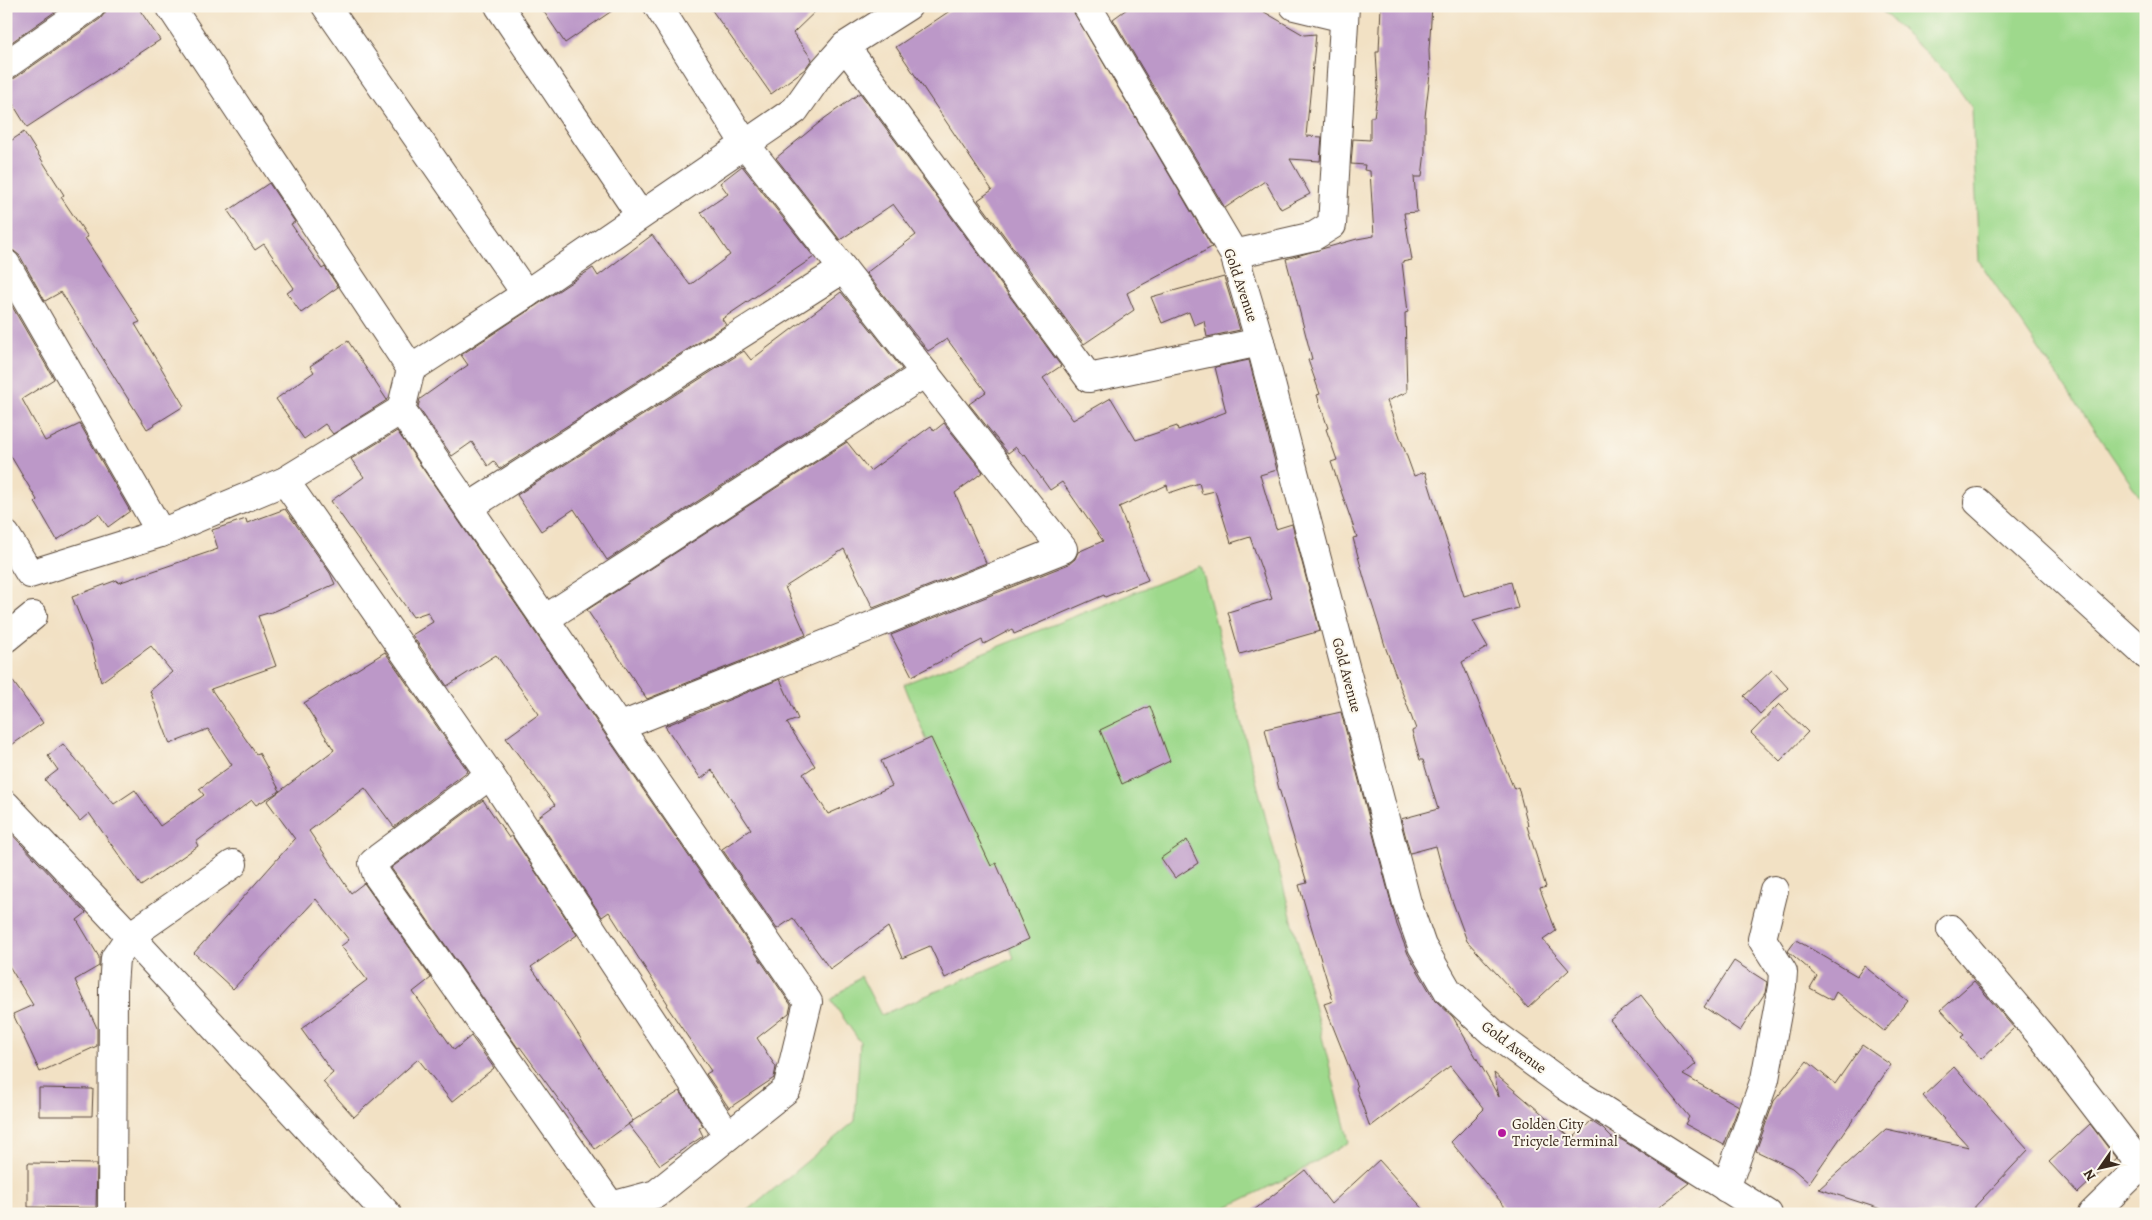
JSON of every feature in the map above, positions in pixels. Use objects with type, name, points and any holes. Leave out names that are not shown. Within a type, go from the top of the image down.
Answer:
[{"type":"street","points":[[6,64],[90,6]]},
{"type":"street","points":[[170,6],[412,369]]},
{"type":"street","points":[[326,6],[526,294]]},
{"type":"street","points":[[499,6],[640,215]]},
{"type":"street","points":[[619,727],[1063,549],[745,144],[658,6]]},
{"type":"street","points":[[6,535],[30,574],[161,533],[285,481],[401,410],[412,369],[526,294],[795,110],[821,73],[845,46],[907,6]]},
{"type":"street","name":"Gold Avenue","points":[[1087,6],[1234,254],[1260,342],[1407,903],[1426,953],[1448,991],[1492,1032],[1567,1087],[1768,1214]]},
{"type":"street","points":[[1234,254],[1314,236],[1332,225],[1345,12],[1294,6]]},
{"type":"street","points":[[845,46],[1090,378],[1260,342]]},
{"type":"street","points":[[6,264],[161,533]]},
{"type":"street","points":[[469,507],[843,269]]},
{"type":"street","points":[[545,620],[925,373]]},
{"type":"street","points":[[401,410],[808,1002],[787,1089],[656,1194],[611,1206],[377,875],[373,863],[490,775]]},
{"type":"street","points":[[285,481],[490,775],[728,1136]]},
{"type":"street","points":[[1978,502],[2146,655]]},
{"type":"street","points":[[6,638],[33,616]]},
{"type":"street","points":[[6,806],[130,936],[387,1214]]},
{"type":"street","points":[[112,1214],[113,987],[115,958],[130,936],[233,864]]},
{"type":"street","points":[[1726,1188],[1765,1079],[1782,986],[1783,972],[1764,946],[1762,940],[1774,890]]},
{"type":"street","points":[[1951,930],[2043,1038],[2143,1169],[2092,1214]]},
{"type":"green space","points":[[1877,6],[2146,6],[2146,506],[1979,261],[1972,108],[1947,73]]},
{"type":"green space","points":[[1201,566],[1349,1142],[1295,1174],[1213,1214],[744,1214],[855,1121],[860,1042],[831,1000],[861,976],[881,1015],[1014,958],[904,684]]},
{"type":"building","points":[[6,6],[63,6],[6,46]]},
{"type":"building","points":[[106,6],[137,6],[160,40],[27,127],[6,93],[6,80],[15,78],[100,19],[105,13]]},
{"type":"building","points":[[540,6],[619,6],[565,43]]},
{"type":"building","points":[[709,6],[821,6],[793,33],[812,59],[805,69],[771,94]]},
{"type":"building","points":[[957,6],[1070,6],[1212,247],[1127,293],[1134,310],[1084,344],[978,200],[992,190],[896,47]]},
{"type":"building","points":[[1131,6],[1254,6],[1304,35],[1316,34],[1306,136],[1322,137],[1320,161],[1290,159],[1310,194],[1281,209],[1265,181],[1225,208],[1113,19]]},
{"type":"building","points":[[1381,6],[1432,6],[1429,50],[1430,74],[1425,117],[1425,152],[1422,177],[1414,177],[1417,212],[1404,213],[1412,260],[1402,262],[1408,312],[1405,313],[1407,392],[1387,401],[1414,476],[1425,472],[1464,596],[1511,582],[1518,608],[1473,621],[1488,647],[1462,662],[1514,789],[1518,787],[1527,826],[1546,887],[1540,889],[1556,931],[1543,940],[1569,970],[1528,1008],[1467,941],[1446,884],[1436,846],[1410,853],[1401,819],[1438,809],[1423,760],[1420,760],[1412,731],[1416,729],[1386,649],[1353,538],[1357,537],[1331,462],[1337,460],[1317,395],[1320,394],[1308,360],[1312,359],[1286,259],[1374,236],[1370,171],[1364,170],[1365,165],[1351,164],[1353,139],[1370,140],[1370,117],[1374,117],[1378,87],[1376,52],[1379,52]]},
{"type":"building","points":[[860,93],[1061,366],[1043,378],[1073,420],[1111,398],[1136,440],[1177,426],[1178,430],[1226,412],[1215,367],[1249,360],[1277,470],[1260,475],[1276,529],[1292,524],[1320,631],[1240,654],[1228,612],[1272,599],[1250,537],[1231,543],[1215,491],[1202,494],[1199,483],[1169,493],[1167,485],[1119,507],[1148,580],[1105,597],[1104,595],[1014,634],[1012,629],[984,644],[982,640],[912,676],[891,635],[1069,564],[1075,559],[1078,552],[1103,541],[1062,482],[1050,490],[1025,455],[1023,456],[1016,447],[1008,453],[969,404],[986,392],[947,339],[928,351],[866,273],[916,235],[893,204],[840,240],[776,158],[825,118]]},
{"type":"building","points":[[24,132],[64,195],[61,197],[88,237],[85,238],[140,322],[135,324],[184,406],[147,429],[61,292],[45,301],[20,256],[6,248],[6,144]]},
{"type":"building","points":[[742,166],[814,257],[722,319],[726,325],[499,469],[494,461],[488,466],[472,442],[452,456],[418,407],[420,399],[468,365],[461,355],[593,268],[598,276],[652,235],[690,285],[730,255],[701,212],[728,194],[720,183]]},
{"type":"building","points":[[269,183],[295,222],[291,224],[322,269],[325,267],[338,287],[301,313],[287,293],[294,288],[264,244],[255,250],[228,211]]},
{"type":"building","points":[[1224,277],[1240,330],[1207,337],[1204,321],[1194,325],[1189,312],[1162,323],[1151,297]]},
{"type":"building","points":[[841,292],[902,369],[607,560],[574,509],[541,531],[517,495],[744,351],[751,360]]},
{"type":"building","points":[[6,296],[54,379],[22,399],[45,441],[80,424],[130,511],[108,527],[99,514],[57,540],[35,502],[37,500],[6,448]]},
{"type":"building","points":[[348,341],[387,400],[333,434],[325,424],[304,439],[276,399],[314,372],[310,366]]},
{"type":"building","points":[[944,423],[983,472],[955,493],[986,563],[873,608],[844,549],[785,587],[806,635],[647,699],[587,610],[847,442],[870,471],[931,426],[934,431]]},
{"type":"building","points":[[397,431],[791,1005],[789,1013],[757,1038],[776,1067],[774,1078],[729,1108],[706,1074],[711,1071],[666,1005],[668,1004],[609,912],[602,917],[537,818],[555,805],[506,738],[539,714],[496,655],[447,686],[412,635],[433,622],[428,612],[413,617],[331,501],[364,477],[351,459]]},
{"type":"building","points":[[285,509],[330,573],[335,584],[275,611],[258,616],[276,666],[211,689],[256,754],[259,753],[280,791],[256,805],[252,800],[196,842],[198,846],[141,886],[89,813],[80,821],[45,780],[58,770],[48,756],[63,744],[114,804],[135,790],[160,826],[204,795],[199,789],[232,765],[208,729],[170,744],[150,691],[172,672],[151,646],[101,682],[91,644],[72,597],[117,580],[118,583],[218,549],[212,530],[246,519],[247,523]]},
{"type":"building","points":[[385,652],[468,771],[394,827],[365,788],[309,831],[351,893],[364,883],[431,978],[413,992],[454,1050],[471,1036],[494,1068],[452,1102],[418,1059],[354,1117],[323,1082],[333,1073],[301,1029],[367,980],[341,946],[349,940],[316,899],[233,989],[194,953],[295,839],[267,801],[334,750],[304,703]]},
{"type":"building","points":[[1772,670],[1788,688],[1760,714],[1744,696]]},
{"type":"building","points":[[6,672],[43,723],[6,749]]},
{"type":"building","points":[[780,679],[798,719],[787,723],[815,766],[803,774],[828,814],[892,786],[881,761],[931,738],[991,866],[996,863],[1029,939],[945,978],[930,946],[902,958],[888,927],[830,969],[793,918],[777,929],[722,849],[751,829],[712,770],[701,779],[665,726]]},
{"type":"building","points":[[1779,704],[1808,732],[1780,761],[1751,733]]},
{"type":"building","points":[[1150,706],[1170,761],[1122,784],[1100,730]]},
{"type":"building","points":[[1341,712],[1397,925],[1408,954],[1434,999],[1453,1017],[1499,1097],[1494,1073],[1572,1139],[1591,1121],[1612,1138],[1622,1140],[1690,1183],[1650,1214],[1511,1214],[1451,1142],[1484,1109],[1450,1066],[1370,1127],[1357,1087],[1324,1004],[1333,1001],[1299,885],[1307,883],[1278,785],[1265,729]]},
{"type":"building","points":[[483,800],[509,838],[512,836],[577,935],[531,967],[571,1023],[633,1121],[595,1149],[520,1047],[518,1048],[391,868]]},
{"type":"building","points":[[6,828],[86,913],[77,920],[99,957],[99,966],[75,980],[97,1028],[97,1046],[40,1072],[13,1014],[33,1005],[6,961]]},
{"type":"building","points":[[1187,840],[1198,863],[1175,878],[1161,858]]},
{"type":"building","points":[[1796,940],[1857,976],[1864,966],[1908,1001],[1884,1031],[1836,992],[1832,1000],[1810,988],[1817,976],[1788,951]]},
{"type":"building","points":[[1734,961],[1767,982],[1765,993],[1740,1031],[1704,1007]]},
{"type":"building","points":[[1974,981],[2014,1028],[1981,1059],[1961,1037],[1964,1035],[1941,1010]]},
{"type":"building","points":[[1641,995],[1696,1064],[1683,1075],[1739,1106],[1724,1145],[1685,1124],[1689,1117],[1610,1020]]},
{"type":"building","points":[[1862,1045],[1891,1065],[1809,1183],[1792,1168],[1756,1151],[1774,1101],[1807,1061],[1835,1084]]},
{"type":"building","points":[[1954,1067],[2028,1150],[1968,1214],[1896,1214],[1819,1189],[1886,1129],[1969,1147],[1923,1096]]},
{"type":"building","points":[[39,1088],[93,1089],[92,1116],[39,1116]]},
{"type":"building","points":[[680,1091],[703,1126],[699,1128],[703,1136],[660,1165],[628,1124]]},
{"type":"building","points":[[2090,1124],[2116,1158],[2078,1193],[2049,1162]]},
{"type":"building","points":[[1379,1160],[1428,1214],[1249,1214],[1305,1170],[1331,1204]]},
{"type":"building","points":[[28,1163],[97,1164],[96,1208],[28,1207]]},
{"type":"place","name":"Golden City Tricycle Terminal","points":[[1502,1133]]}]
